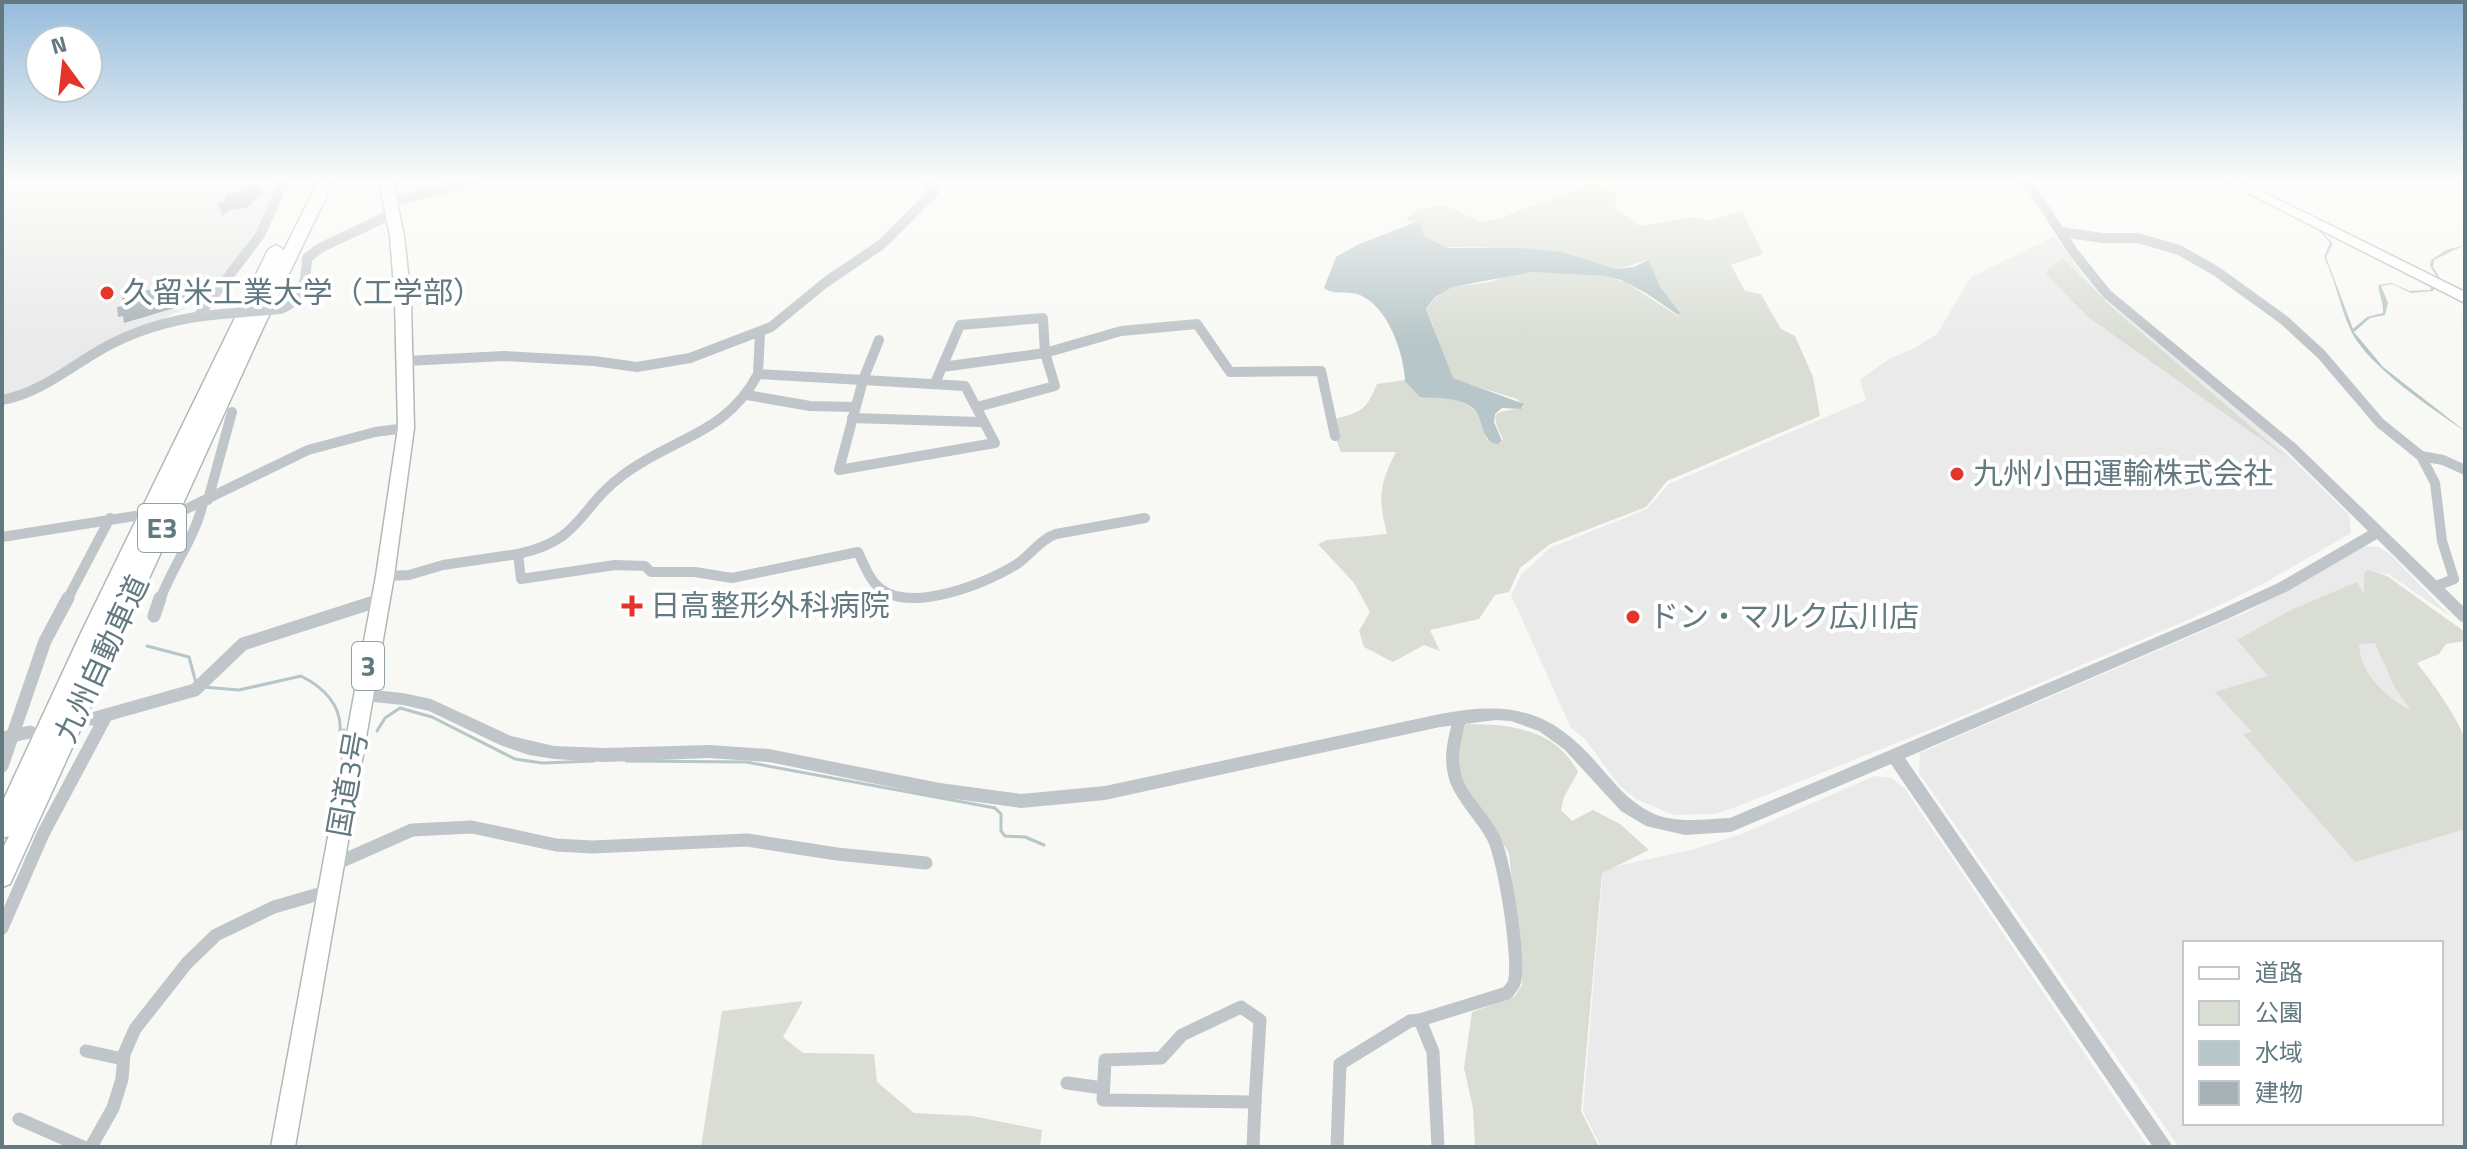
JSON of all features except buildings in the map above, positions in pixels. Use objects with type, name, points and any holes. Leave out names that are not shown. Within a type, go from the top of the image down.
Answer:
[{"type":"highway","name":"九州自動車道","points":[[2,828],[91,633],[285,236]]},
{"type":"highway","name":"九州自動車道","points":[[2,876],[299,236]]},
{"type":"main road","name":"国道3号","points":[[283,1147],[385,576],[406,428],[406,361],[396,236]]},
{"type":"main road","points":[[2341,236],[2465,298]]},
{"type":"street","points":[[199,315],[238,268],[258,236]]},
{"type":"street","points":[[2,400],[26,394],[114,343],[164,322],[199,315],[293,307],[300,299],[307,258],[342,236]]},
{"type":"street","points":[[406,361],[504,356],[594,361],[637,367],[690,358],[760,333],[890,236]]},
{"type":"street","points":[[2063,236],[2107,294],[2291,447],[2465,617]]},
{"type":"street","points":[[2086,236],[2138,238],[2179,250],[2216,271],[2284,320],[2321,354],[2380,423],[2421,456],[2435,483],[2442,541],[2454,579],[2434,587]]},
{"type":"street","points":[[936,381],[960,325],[1043,318],[1045,353],[1055,386],[977,407]]},
{"type":"street","points":[[942,367],[1045,353],[1121,331],[1197,324],[1230,372],[1242,375],[1309,369],[1321,371],[1335,436]]},
{"type":"street","points":[[385,576],[409,575],[443,565],[518,554],[545,548],[563,538],[622,475],[726,417],[747,395],[758,374],[760,333]]},
{"type":"street","points":[[758,374],[863,379],[936,381],[965,386],[977,407],[979,422],[995,443],[839,470],[863,379],[879,340]]},
{"type":"street","points":[[747,395],[853,413],[979,422]]},
{"type":"street","points":[[154,616],[168,577],[199,521],[232,412]]},
{"type":"street","points":[[184,510],[205,502],[281,460],[308,450],[375,432],[406,428]]},
{"type":"street","points":[[2421,456],[2443,460],[2465,470]]},
{"type":"street","points":[[2,537],[135,516]]},
{"type":"street","points":[[2,766],[6,737],[45,641],[110,518]]},
{"type":"street","points":[[518,554],[521,579],[615,565],[645,566],[651,572],[695,572],[732,578],[858,552],[872,581],[884,592],[908,599],[945,593],[992,578],[1019,563],[1047,537],[1145,518]]},
{"type":"street","points":[[363,695],[401,699],[438,708],[502,740],[531,749],[599,754],[734,752],[788,759],[963,795],[1012,800],[1055,800],[1105,793],[1460,719],[1507,714],[1534,720],[1560,735],[1579,752],[1616,800],[1639,816],[1668,827],[1700,830],[1731,825],[2231,611],[2283,587],[2379,531]]},
{"type":"street","points":[[2,928],[99,717],[200,686],[243,644],[380,600]]},
{"type":"street","points":[[1337,1147],[1340,1064],[1410,1021],[1507,993],[1515,982],[1503,861],[1495,838],[1454,778],[1452,749],[1460,719]]},
{"type":"street","points":[[6,737],[30,732]]},
{"type":"street","points":[[1894,755],[2164,1147]]},
{"type":"street","points":[[333,866],[412,830],[472,827],[556,845],[592,847],[747,840],[837,854],[926,863]]},
{"type":"street","points":[[91,1147],[113,1108],[122,1079],[123,1059],[135,1029],[162,993],[216,935],[274,907],[329,891]]},
{"type":"street","points":[[1253,1147],[1256,1102],[1260,1020],[1241,1007],[1182,1035],[1161,1058],[1105,1060],[1103,1100],[1256,1102]]},
{"type":"street","points":[[1420,1020],[1433,1052],[1438,1147]]},
{"type":"street","points":[[86,1051],[123,1059]]},
{"type":"street","points":[[1067,1083],[1103,1088]]},
{"type":"street","points":[[19,1119],[83,1147]]},
{"type":"shaded area","name":"久留米工業大学（工学部）","points":[[2,236],[252,236],[207,299],[108,343],[38,384],[2,396]]},
{"type":"shaded area","points":[[2055,236],[2105,300],[2263,430],[2349,515],[2351,533],[2259,586],[2190,619],[1934,728],[1733,808],[1715,814],[1674,815],[1636,799],[1619,785],[1585,739],[1571,728],[1511,595],[1521,575],[1550,548],[1647,509],[1669,484],[1866,400],[1860,380],[1889,359],[1937,334],[1971,277]]},
{"type":"shaded area","points":[[2362,546],[2378,547],[2389,553],[2450,616],[2388,574],[2375,573],[2465,765],[2465,1147],[2179,1147],[1919,773],[1920,753],[2247,612]]},
{"type":"shaded area","points":[[1875,776],[1891,778],[1905,789],[2148,1147],[1601,1147],[1583,1111],[1603,869],[1691,850],[1739,835]]},
{"type":"green space","points":[[1424,236],[1754,236],[1763,254],[1731,265],[1745,291],[1761,294],[1781,329],[1795,336],[1813,377],[1820,416],[1667,481],[1646,507],[1550,544],[1520,568],[1509,592],[1495,595],[1479,619],[1430,630],[1440,651],[1424,645],[1393,662],[1364,647],[1359,631],[1370,612],[1354,583],[1318,544],[1327,540],[1387,534],[1382,492],[1396,452],[1341,452],[1335,436],[1335,419],[1362,409],[1377,384],[1405,380],[1422,397],[1445,398],[1468,405],[1478,415],[1487,440],[1501,443],[1503,439],[1496,421],[1498,413],[1524,407],[1517,399],[1453,379],[1426,310],[1435,298],[1450,287],[1490,282],[1515,273],[1603,276],[1625,282],[1678,316],[1681,314],[1656,280],[1648,260],[1618,269],[1565,253],[1522,248],[1446,247]]},
{"type":"green space","points":[[2063,259],[2116,311],[2289,459],[2088,317],[2046,274],[2049,268]]},
{"type":"green space","points":[[2368,570],[2387,576],[2465,632],[2465,641],[2446,644],[2439,654],[2417,663],[2443,698],[2464,736],[2465,829],[2355,862],[2243,734],[2252,732],[2215,692],[2268,676],[2237,640],[2291,610],[2357,582],[2364,594],[2364,573]],"holes":[[[2375,643],[2394,686],[2411,711],[2392,699],[2369,675],[2360,655],[2359,644]]]},
{"type":"green space","points":[[1466,724],[1515,728],[1557,746],[1578,772],[1564,797],[1561,810],[1572,821],[1593,810],[1620,824],[1649,850],[1602,873],[1581,1111],[1599,1147],[1475,1147],[1473,1108],[1464,1068],[1472,1012],[1515,996],[1522,985],[1509,853],[1459,775],[1457,750]]},
{"type":"green space","points":[[803,1001],[783,1037],[803,1053],[874,1054],[877,1082],[914,1113],[972,1116],[1042,1130],[1040,1147],[701,1147],[722,1011]]},
{"type":"water","points":[[1381,236],[1424,236],[1448,248],[1521,248],[1562,252],[1617,269],[1634,267],[1648,260],[1660,286],[1681,314],[1621,280],[1603,276],[1532,272],[1452,287],[1435,297],[1426,309],[1453,378],[1524,404],[1521,409],[1502,408],[1495,414],[1494,422],[1502,441],[1498,444],[1487,438],[1478,415],[1470,406],[1451,399],[1420,397],[1405,381],[1393,332],[1370,301],[1360,295],[1324,288],[1336,257]]},
{"type":"water","points":[[2323,236],[2333,244],[2326,257],[2353,329],[2367,317],[2383,313],[2379,285],[2391,283],[2410,291],[2430,290],[2437,277],[2430,266],[2431,260],[2446,250],[2465,245],[2434,260],[2433,267],[2440,278],[2433,291],[2411,293],[2392,284],[2381,286],[2388,303],[2385,315],[2370,318],[2354,332],[2383,367],[2465,431],[2387,374],[2361,346],[2348,324],[2324,257],[2330,243]]},
{"type":"waterway","points":[[147,646],[189,657],[196,683]]},
{"type":"waterway","points":[[203,687],[239,690],[301,676],[330,698],[338,713],[340,731],[344,730]]},
{"type":"waterway","points":[[377,731],[385,718],[400,708],[432,717],[515,759],[542,763],[594,761]]},
{"type":"waterway","points":[[626,761],[746,762],[995,808],[1001,814],[1001,831],[1005,836],[1025,837],[1044,845]]},
{"type":"place","name":"久留米工業大学（工学部）","points":[[107,293]]},
{"type":"place","name":"九州小田運輸株式会社","points":[[1957,474]]},
{"type":"place","name":"日高整形外科病院","points":[[632,606]]},
{"type":"place","name":"ドン・マルク広川店","points":[[1633,617]]}]
